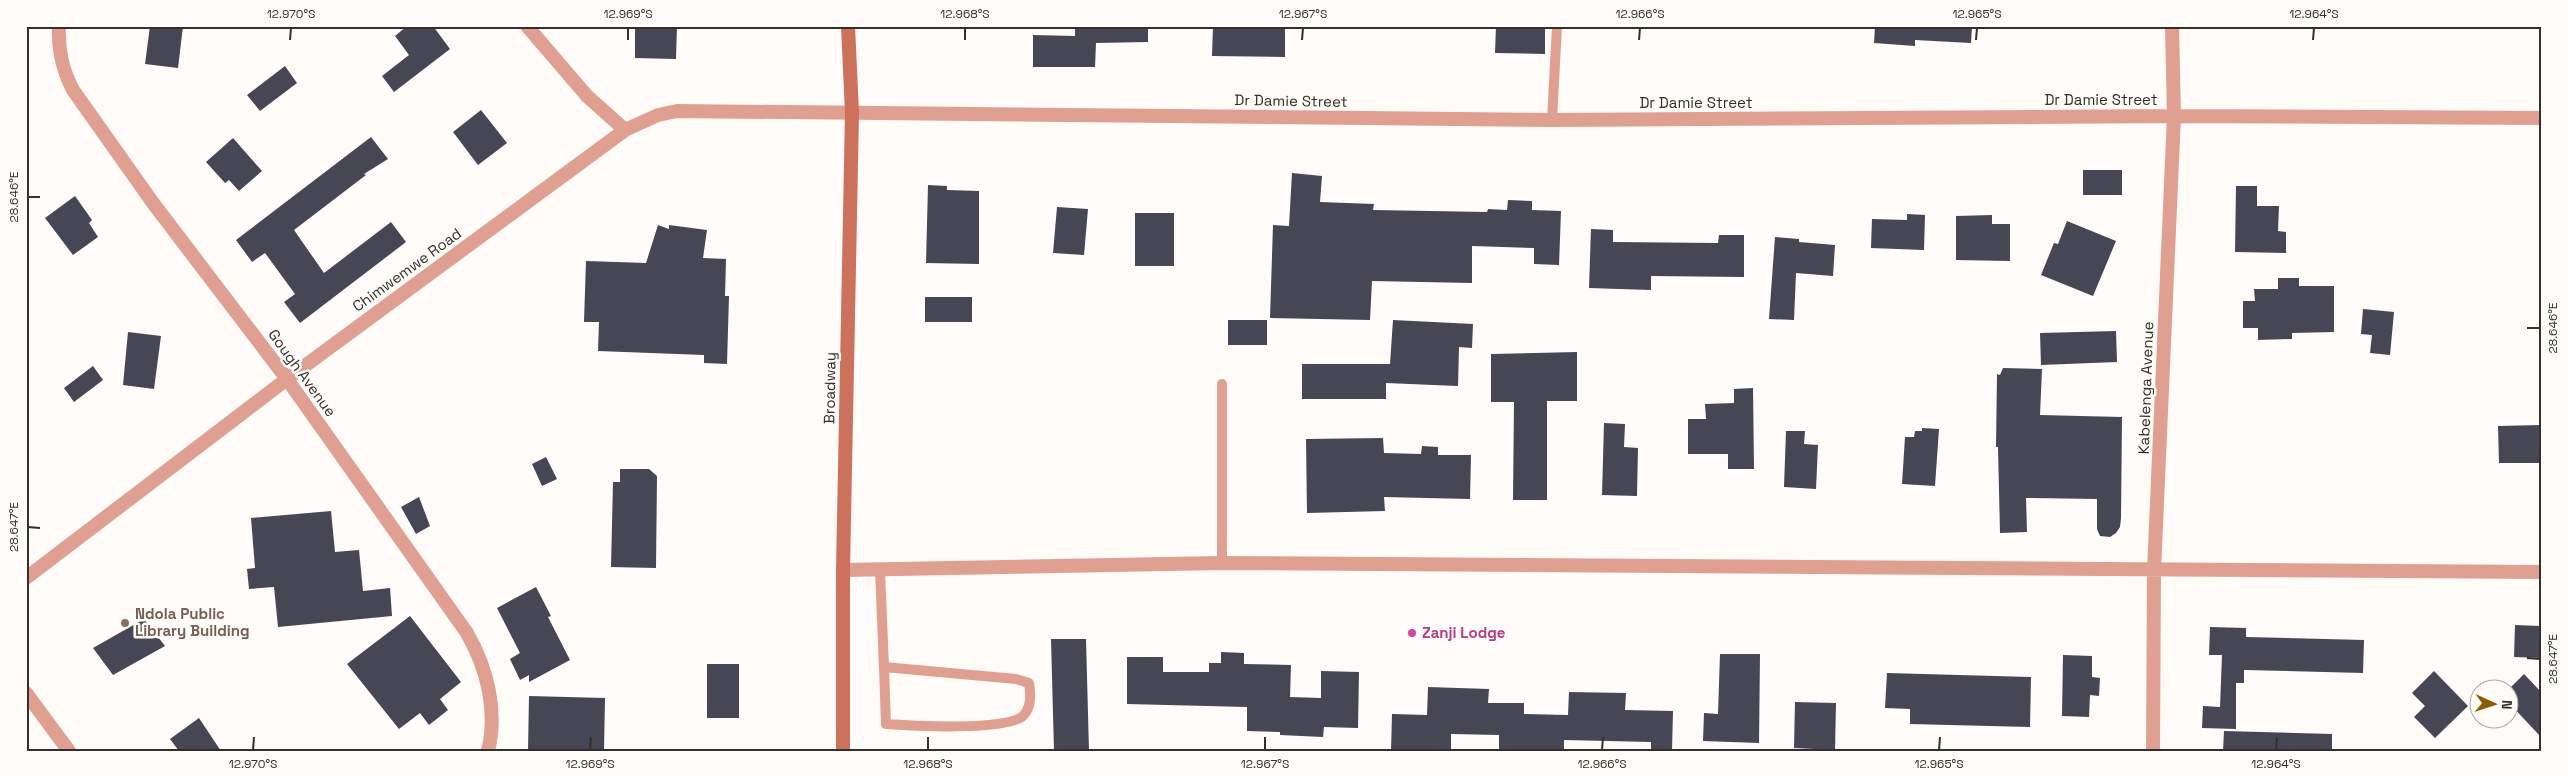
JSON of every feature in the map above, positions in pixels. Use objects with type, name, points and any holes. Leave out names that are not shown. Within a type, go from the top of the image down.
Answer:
[{"type":"main road","name":"Broadway","points":[[842,751],[843,570],[852,113],[848,26]]},
{"type":"street","name":"Gough Avenue","points":[[59,26],[60,55],[64,73],[73,90],[153,203],[287,379],[467,633],[478,652],[487,677],[492,737],[488,751]]},
{"type":"street","points":[[527,26],[587,96],[625,130]]},
{"type":"street","name":"Kabelenga Avenue","points":[[2153,751],[2154,570],[2174,116],[2172,26]]},
{"type":"street","name":"Chimwemwe Road","points":[[26,578],[287,379],[625,130],[658,115],[677,111],[852,113]]},
{"type":"street","name":"Dr Damie Street","points":[[852,113],[1552,120],[2174,116],[2541,118]]},
{"type":"street","points":[[843,570],[1222,563],[2541,572]]},
{"type":"street","points":[[26,693],[69,751]]},
{"type":"lane","points":[[1552,120],[1557,26]]},
{"type":"lane","points":[[1222,384],[1222,563]]},
{"type":"lane","points":[[880,570],[886,724],[908,726],[1008,723],[1024,715],[1032,696],[1029,684],[1016,678],[884,667]]},
{"type":"building","points":[[150,26],[183,26],[178,68],[145,64]]},
{"type":"building","points":[[407,26],[433,26],[450,49],[394,92],[382,76],[409,55],[395,36]]},
{"type":"building","points":[[635,26],[677,26],[676,59],[635,58]]},
{"type":"building","points":[[1075,26],[1148,26],[1148,42],[1096,43],[1095,67],[1033,67],[1033,35],[1075,36]]},
{"type":"building","points":[[1213,26],[1285,26],[1285,57],[1212,56]]},
{"type":"building","points":[[1496,26],[1545,26],[1545,54],[1495,53]]},
{"type":"building","points":[[1875,26],[1972,26],[1971,43],[1915,40],[1915,46],[1874,43]]},
{"type":"building","points":[[285,66],[297,83],[260,111],[247,95]]},
{"type":"building","points":[[481,110],[507,143],[478,165],[453,132]]},
{"type":"building","points":[[371,137],[388,159],[364,174],[366,175],[294,230],[324,273],[391,222],[406,242],[300,323],[284,302],[295,294],[265,253],[252,262],[236,240]]},
{"type":"building","points":[[233,138],[262,171],[239,191],[229,180],[225,183],[206,162]]},
{"type":"building","points":[[2083,170],[2122,170],[2122,195],[2083,195]]},
{"type":"building","points":[[1292,173],[1322,176],[1320,202],[1374,204],[1373,210],[1487,212],[1488,209],[1507,210],[1508,200],[1532,201],[1532,210],[1561,211],[1559,265],[1534,264],[1534,248],[1472,246],[1472,283],[1372,281],[1370,320],[1270,318],[1273,225],[1289,226]]},
{"type":"building","points":[[928,185],[947,186],[947,190],[979,191],[979,264],[926,263]]},
{"type":"building","points":[[2236,186],[2257,186],[2257,206],[2279,206],[2278,231],[2286,232],[2286,253],[2235,252]]},
{"type":"building","points":[[75,196],[92,220],[89,223],[98,237],[73,255],[45,218]]},
{"type":"building","points":[[1057,207],[1088,209],[1084,255],[1053,253]]},
{"type":"building","points":[[1135,213],[1174,213],[1174,266],[1135,266]]},
{"type":"building","points":[[1907,214],[1925,215],[1924,250],[1871,248],[1872,219],[1907,220]]},
{"type":"building","points":[[1992,215],[1992,224],[2010,224],[2010,261],[1956,260],[1956,216]]},
{"type":"building","points":[[2067,221],[2116,241],[2093,296],[2041,275],[2054,243],[2058,244]]},
{"type":"building","points":[[658,225],[669,229],[669,225],[707,230],[703,258],[726,259],[725,296],[729,296],[727,364],[704,363],[704,355],[598,351],[599,322],[584,322],[586,261],[646,263]]},
{"type":"building","points":[[1591,229],[1613,230],[1613,242],[1718,243],[1719,235],[1744,235],[1744,277],[1651,276],[1651,290],[1589,288]]},
{"type":"building","points":[[1775,237],[1799,239],[1799,242],[1835,245],[1833,276],[1796,273],[1794,320],[1769,319]]},
{"type":"building","points":[[2278,278],[2299,278],[2299,286],[2334,286],[2334,332],[2292,333],[2292,339],[2258,340],[2258,328],[2243,328],[2243,301],[2255,301],[2254,289],[2278,289]]},
{"type":"building","points":[[925,297],[972,297],[972,322],[925,322]]},
{"type":"building","points":[[2363,309],[2394,312],[2390,355],[2370,353],[2372,335],[2361,334]]},
{"type":"building","points":[[1228,320],[1267,320],[1267,345],[1228,345]]},
{"type":"building","points":[[1393,320],[1473,324],[1472,348],[1459,347],[1458,386],[1386,383],[1386,399],[1302,399],[1302,364],[1390,364]]},
{"type":"building","points":[[2116,331],[2117,362],[2041,365],[2040,333]]},
{"type":"building","points":[[128,332],[161,336],[154,389],[123,385]]},
{"type":"building","points":[[1577,352],[1577,401],[1547,401],[1547,500],[1513,500],[1514,402],[1491,402],[1491,354]]},
{"type":"building","points":[[93,366],[103,380],[74,402],[64,388]]},
{"type":"building","points":[[2003,368],[2042,369],[2040,415],[2122,417],[2121,518],[2120,527],[2110,537],[2100,536],[2097,529],[2097,499],[2026,498],[2027,532],[2000,533],[1998,447],[1996,447],[1997,374],[2000,375]]},
{"type":"building","points":[[1753,388],[1754,469],[1728,469],[1728,454],[1688,454],[1688,419],[1706,419],[1705,404],[1734,403],[1734,389]]},
{"type":"building","points":[[1604,423],[1625,424],[1624,447],[1638,448],[1637,496],[1602,495]]},
{"type":"building","points":[[2541,425],[2541,463],[2499,463],[2498,426]]},
{"type":"building","points":[[1922,428],[1939,429],[1935,486],[1902,484],[1905,437],[1914,437],[1915,431],[1922,431]]},
{"type":"building","points":[[1786,431],[1805,431],[1804,444],[1818,445],[1816,489],[1784,487]]},
{"type":"building","points":[[1383,438],[1384,453],[1421,454],[1422,446],[1438,447],[1438,455],[1471,455],[1470,499],[1384,497],[1385,511],[1307,513],[1306,439]]},
{"type":"building","points":[[546,457],[557,479],[542,486],[532,464]]},
{"type":"building","points":[[620,469],[649,469],[657,476],[656,568],[611,567],[613,482],[620,482]]},
{"type":"building","points":[[419,497],[430,526],[416,534],[401,507]]},
{"type":"building","points":[[331,511],[335,552],[359,550],[363,591],[390,588],[392,616],[278,627],[274,587],[249,589],[247,569],[255,568],[251,518]]},
{"type":"building","points":[[536,587],[551,616],[548,617],[570,660],[529,682],[529,675],[520,680],[510,659],[520,653],[497,608]]},
{"type":"building","points":[[410,616],[461,682],[440,699],[448,710],[429,725],[420,713],[399,729],[347,664]]},
{"type":"building","points":[[144,619],[165,646],[113,675],[93,648]]},
{"type":"building","points":[[2515,625],[2541,626],[2541,658],[2514,657]]},
{"type":"building","points":[[2210,627],[2246,628],[2246,637],[2364,640],[2363,673],[2244,670],[2244,683],[2236,683],[2236,729],[2202,728],[2203,706],[2220,707],[2222,655],[2209,655]]},
{"type":"building","points":[[1051,639],[1086,639],[1089,751],[1054,751]]},
{"type":"building","points":[[1221,652],[1244,653],[1244,664],[1291,665],[1290,697],[1321,698],[1321,671],[1359,672],[1358,728],[1324,727],[1323,737],[1280,735],[1280,732],[1247,731],[1247,707],[1127,704],[1127,657],[1163,657],[1163,672],[1209,672],[1209,663],[1221,663]]},
{"type":"building","points":[[1720,654],[1760,654],[1759,743],[1703,741],[1704,713],[1718,714]]},
{"type":"building","points":[[2063,655],[2092,656],[2092,677],[2100,678],[2099,696],[2090,695],[2089,717],[2062,716]]},
{"type":"building","points":[[707,664],[739,664],[739,718],[707,718]]},
{"type":"building","points":[[2434,671],[2468,706],[2435,738],[2414,717],[2425,706],[2412,693]]},
{"type":"building","points":[[1887,673],[2031,677],[2030,727],[1910,724],[1910,709],[1885,708]]},
{"type":"building","points":[[2524,674],[2541,692],[2541,737],[2520,715],[2520,680],[2518,680]]},
{"type":"building","points":[[1428,687],[1489,689],[1488,703],[1524,703],[1524,714],[1568,715],[1569,692],[1626,693],[1625,710],[1673,711],[1672,751],[1651,751],[1651,742],[1564,740],[1564,751],[1499,751],[1499,735],[1451,734],[1451,751],[1391,751],[1392,714],[1427,715]]},
{"type":"building","points":[[529,696],[605,698],[604,751],[528,751]]},
{"type":"building","points":[[1795,702],[1836,703],[1835,750],[1794,748]]},
{"type":"building","points":[[199,718],[221,751],[179,751],[170,739]]},
{"type":"building","points":[[2224,731],[2332,734],[2332,751],[2223,751]]},
{"type":"place","name":"Ndola Public Library Building","points":[[125,623]]},
{"type":"place","name":"Zanji Lodge","points":[[1412,633]]}]
